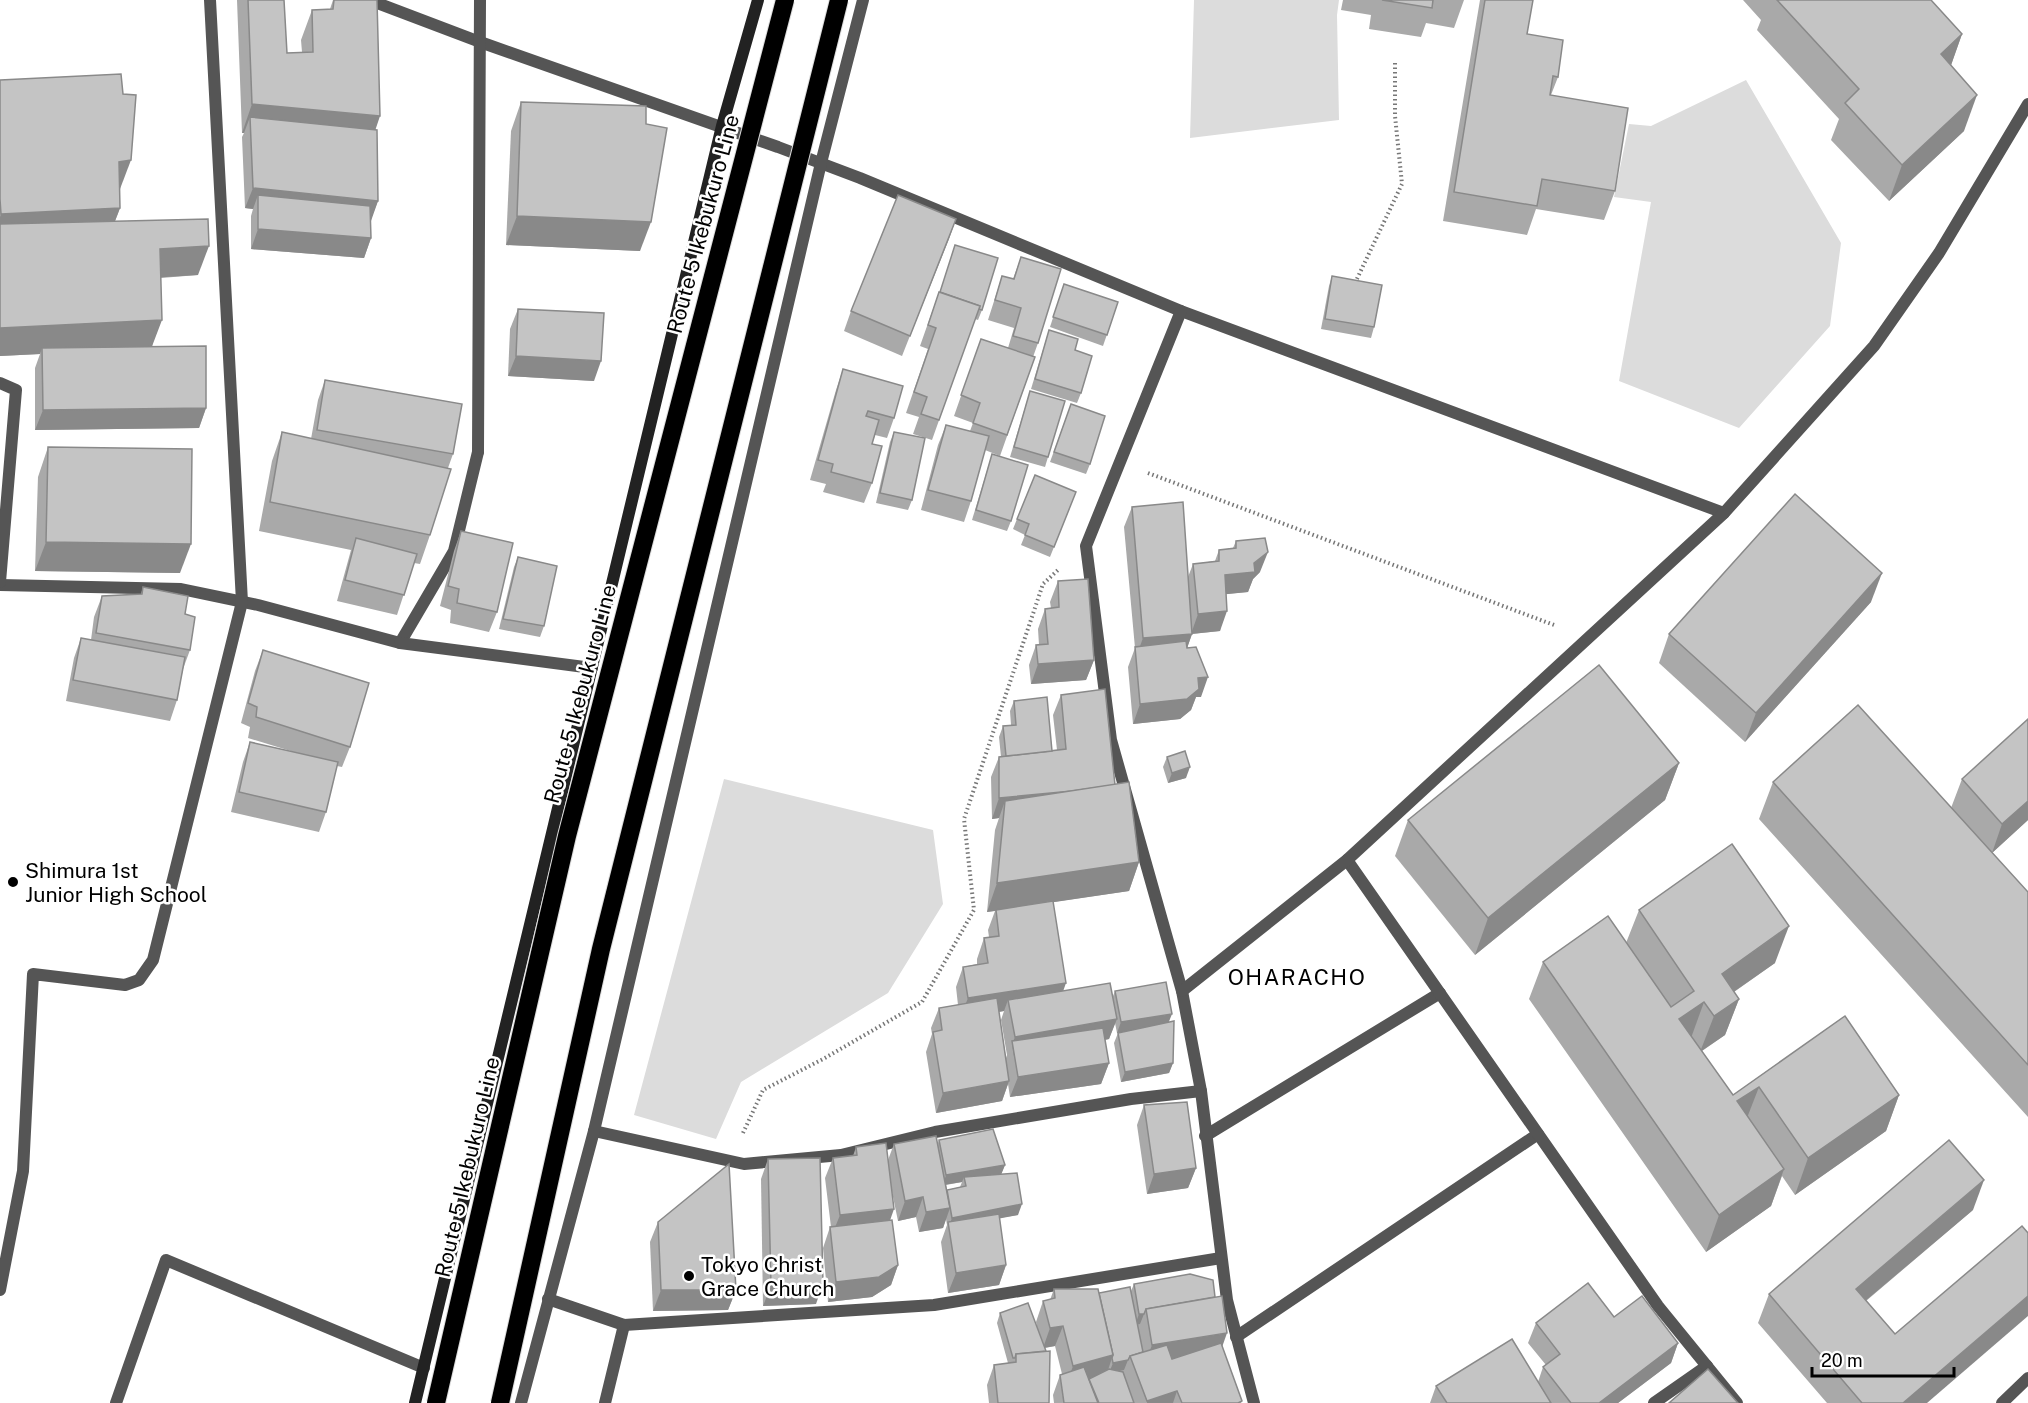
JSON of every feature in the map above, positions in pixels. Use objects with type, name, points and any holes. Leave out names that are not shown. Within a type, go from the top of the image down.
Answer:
[{"type":"highway","name":"Route 5 Ikebukuro Line","points":[[436,1403],[567,836],[785,0]]},
{"type":"highway","points":[[501,1403],[601,949],[839,0]]},
{"type":"street","points":[[0,1290],[23,1171],[33,974],[124,985],[140,980],[153,960],[242,602],[210,0]]},
{"type":"street","points":[[369,0],[480,42],[821,163],[1181,310],[1724,513]]},
{"type":"street","points":[[400,643],[454,551],[478,452],[480,0]]},
{"type":"street","points":[[415,1403],[722,126],[758,0]]},
{"type":"street","points":[[521,1403],[594,1131],[821,163],[863,0]]},
{"type":"street","points":[[1182,991],[1347,860],[1724,513],[1874,346],[1940,253],[2028,104]]},
{"type":"street","points":[[1181,310],[1086,546],[1111,740],[1182,991],[1201,1091],[1227,1300],[1254,1403]]},
{"type":"street","points":[[0,383],[16,390],[0,584],[182,589],[242,602],[400,643],[592,668]]},
{"type":"street","points":[[1347,860],[1658,1306],[1737,1403]]},
{"type":"street","points":[[1205,1136],[1440,993]]},
{"type":"street","points":[[594,1131],[744,1164],[841,1155],[935,1132],[1201,1091]]},
{"type":"street","points":[[1236,1337],[1538,1134]]},
{"type":"street","points":[[548,1299],[624,1325],[934,1305],[1221,1258]]},
{"type":"street","points":[[116,1403],[166,1260],[423,1368]]},
{"type":"street","points":[[605,1403],[624,1325]]},
{"type":"street","points":[[1654,1403],[1707,1366]]},
{"type":"street","points":[[2002,1403],[2028,1378]]},
{"type":"path","points":[[1355,284],[1402,184],[1395,116],[1395,60]]},
{"type":"path","points":[[1120,463],[1589,638]]},
{"type":"path","points":[[729,1161],[763,1090],[825,1058],[922,1002],[974,909],[964,819],[1043,584],[1086,546]]},
{"type":"shaded area","points":[[1194,0],[1339,0],[1337,15],[1339,120],[1190,138]]},
{"type":"shaded area","points":[[1746,80],[1841,243],[1830,326],[1739,428],[1619,381],[1651,202],[1614,197],[1629,124],[1651,126]]},
{"type":"shaded area","points":[[724,779],[933,830],[943,904],[888,993],[741,1082],[716,1139],[634,1115]]},
{"type":"building","points":[[248,0],[284,0],[287,53],[313,52],[312,10],[333,9],[334,0],[377,0],[380,116],[252,104]]},
{"type":"building","points":[[1382,0],[1433,0],[1432,8]]},
{"type":"building","points":[[1485,0],[1533,0],[1527,34],[1563,40],[1558,77],[1553,76],[1550,95],[1628,108],[1615,191],[1542,179],[1537,206],[1454,192]]},
{"type":"building","points":[[1777,0],[1931,0],[1962,34],[1941,54],[1977,95],[1902,165],[1845,103],[1859,89]]},
{"type":"building","points":[[121,74],[123,94],[136,95],[131,160],[119,162],[120,208],[1,214],[0,80]]},
{"type":"building","points":[[521,102],[646,106],[646,124],[667,128],[651,222],[517,216]]},
{"type":"building","points":[[250,117],[377,130],[378,201],[253,188]]},
{"type":"building","points":[[258,195],[370,206],[371,238],[258,229]]},
{"type":"building","points":[[898,195],[956,219],[910,336],[851,311]]},
{"type":"building","points":[[208,219],[209,246],[160,249],[162,320],[0,328],[0,224]]},
{"type":"building","points":[[955,245],[998,258],[982,310],[979,309],[980,306],[940,292]]},
{"type":"building","points":[[1021,257],[1061,269],[1038,343],[1013,336],[1021,308],[995,300],[1002,276],[1014,279]]},
{"type":"building","points":[[1332,276],[1382,285],[1374,327],[1325,319]]},
{"type":"building","points":[[1064,284],[1118,302],[1107,335],[1053,317]]},
{"type":"building","points":[[939,292],[980,306],[939,420],[921,414],[927,397],[914,392],[936,328],[928,325]]},
{"type":"building","points":[[518,309],[604,313],[601,361],[516,356]]},
{"type":"building","points":[[1049,330],[1078,339],[1075,350],[1092,356],[1081,393],[1035,379]]},
{"type":"building","points":[[981,339],[1035,357],[1007,435],[973,423],[980,403],[961,395]]},
{"type":"building","points":[[206,346],[206,408],[43,410],[42,348]]},
{"type":"building","points":[[843,369],[903,386],[894,418],[868,411],[866,416],[879,420],[872,444],[882,446],[872,483],[831,472],[833,464],[818,460]]},
{"type":"building","points":[[325,380],[462,404],[453,454],[317,430]]},
{"type":"building","points":[[1030,391],[1065,401],[1048,457],[1014,447]]},
{"type":"building","points":[[1071,404],[1105,416],[1090,464],[1054,452]]},
{"type":"building","points":[[946,425],[989,436],[971,501],[928,490]]},
{"type":"building","points":[[282,432],[451,469],[430,535],[270,502]]},
{"type":"building","points":[[894,432],[925,438],[912,500],[880,493]]},
{"type":"building","points":[[48,447],[192,449],[191,544],[46,542]]},
{"type":"building","points":[[992,454],[1028,465],[1011,521],[976,510]]},
{"type":"building","points":[[1035,475],[1076,492],[1054,547],[1025,535],[1029,524],[1017,519]]},
{"type":"building","points":[[1795,494],[1882,573],[1756,713],[1669,634]]},
{"type":"building","points":[[1183,502],[1192,634],[1143,638],[1132,507]]},
{"type":"building","points":[[461,531],[513,543],[497,612],[457,603],[459,589],[448,586]]},
{"type":"building","points":[[356,538],[417,554],[404,595],[345,580]]},
{"type":"building","points":[[1265,538],[1268,552],[1254,563],[1255,572],[1225,575],[1227,611],[1198,614],[1193,564],[1219,561],[1219,550],[1236,548],[1236,541]]},
{"type":"building","points":[[518,557],[557,566],[544,626],[503,619]]},
{"type":"building","points":[[1088,579],[1094,660],[1038,664],[1036,645],[1048,644],[1045,609],[1059,607],[1058,581]]},
{"type":"building","points":[[143,587],[188,596],[185,614],[195,617],[190,650],[96,633],[102,596],[142,594]]},
{"type":"building","points":[[81,638],[185,657],[177,700],[73,680]]},
{"type":"building","points":[[1186,641],[1187,648],[1196,647],[1208,677],[1198,678],[1199,689],[1187,699],[1140,704],[1135,647]]},
{"type":"building","points":[[263,650],[369,683],[350,747],[256,717],[257,707],[248,703]]},
{"type":"building","points":[[1599,665],[1679,763],[1488,918],[1408,820]]},
{"type":"building","points":[[1105,689],[1115,785],[999,798],[999,757],[1066,749],[1061,695]]},
{"type":"building","points":[[1047,697],[1052,751],[1006,756],[1003,726],[1016,725],[1014,701]]},
{"type":"building","points":[[1858,705],[2028,892],[2028,1065],[1773,782]]},
{"type":"building","points":[[2028,719],[2028,801],[2002,824],[1962,779]]},
{"type":"building","points":[[250,742],[338,762],[326,812],[239,792]]},
{"type":"building","points":[[1185,751],[1190,767],[1172,773],[1167,757]]},
{"type":"building","points":[[1129,782],[1139,862],[997,883],[1005,801]]},
{"type":"building","points":[[1732,844],[1789,926],[1722,974],[1739,999],[1714,1016],[1704,1002],[1679,1019],[1733,1095],[1845,1016],[1899,1095],[1808,1158],[1759,1087],[1737,1101],[1784,1169],[1719,1215],[1543,962],[1608,916],[1671,1007],[1694,991],[1639,910]]},
{"type":"building","points":[[1053,901],[1066,983],[968,998],[963,967],[988,963],[984,938],[999,936],[996,910]]},
{"type":"building","points":[[1166,982],[1172,1014],[1121,1022],[1115,991]]},
{"type":"building","points":[[1110,983],[1117,1019],[1015,1037],[1008,1000]]},
{"type":"building","points":[[997,998],[1009,1081],[943,1093],[933,1032],[942,1030],[939,1008]]},
{"type":"building","points":[[1174,1021],[1173,1063],[1125,1072],[1118,1033]]},
{"type":"building","points":[[1103,1028],[1109,1063],[1018,1077],[1012,1041]]},
{"type":"building","points":[[1187,1102],[1196,1168],[1154,1174],[1144,1105]]},
{"type":"building","points":[[993,1129],[1005,1165],[946,1175],[939,1140]]},
{"type":"building","points":[[936,1136],[950,1208],[926,1212],[923,1197],[905,1201],[894,1144]]},
{"type":"building","points":[[1949,1140],[1984,1180],[1856,1289],[1895,1334],[2022,1226],[2028,1233],[2028,1296],[1903,1403],[1862,1403],[1769,1294]]},
{"type":"building","points":[[886,1143],[894,1209],[840,1215],[833,1158],[857,1155],[856,1147]]},
{"type":"building","points":[[820,1158],[823,1284],[771,1286],[768,1159]]},
{"type":"building","name":"Tokyo Christ Grace Church","points":[[729,1164],[736,1290],[661,1290],[658,1222]]},
{"type":"building","points":[[1017,1173],[1022,1204],[952,1218],[947,1190],[966,1186],[964,1177]]},
{"type":"building","points":[[999,1214],[1006,1265],[956,1273],[948,1222]]},
{"type":"building","points":[[892,1220],[898,1265],[879,1277],[836,1282],[830,1227]]},
{"type":"building","points":[[1190,1274],[1213,1280],[1215,1297],[1146,1309],[1144,1314],[1139,1314],[1134,1284]]},
{"type":"building","points":[[1588,1283],[1614,1317],[1642,1296],[1678,1343],[1599,1403],[1571,1403],[1543,1367],[1560,1354],[1536,1323]]},
{"type":"building","points":[[1130,1287],[1143,1352],[1130,1356],[1128,1360],[1113,1363],[1099,1293]]},
{"type":"building","points":[[1054,1289],[1098,1289],[1113,1355],[1073,1366],[1063,1326],[1050,1328],[1043,1301],[1055,1298]]},
{"type":"building","points":[[1222,1296],[1227,1333],[1152,1345],[1146,1309]]},
{"type":"building","points":[[1028,1303],[1046,1351],[1016,1354],[1013,1358],[1000,1313]]},
{"type":"building","points":[[1512,1339],[1551,1403],[1447,1403],[1436,1386]]},
{"type":"building","points":[[1221,1343],[1242,1401],[1238,1403],[1182,1403],[1177,1391],[1147,1401],[1130,1356],[1167,1345],[1172,1359]]},
{"type":"building","points":[[1050,1351],[1049,1403],[998,1403],[994,1365],[1016,1362],[1016,1354]]},
{"type":"building","points":[[1084,1367],[1098,1403],[1064,1403],[1060,1375]]},
{"type":"building","points":[[1109,1369],[1123,1372],[1134,1403],[1099,1403],[1089,1379]]},
{"type":"building","points":[[1708,1369],[1738,1403],[1669,1403]]},
{"type":"place","name":"Shimura 1st Junior High School","points":[[13,882]]},
{"type":"place","name":"Tokyo Christ Grace Church","points":[[689,1276]]},
{"type":"district","name":"OHARACHO","points":[[1297,977]]}]
